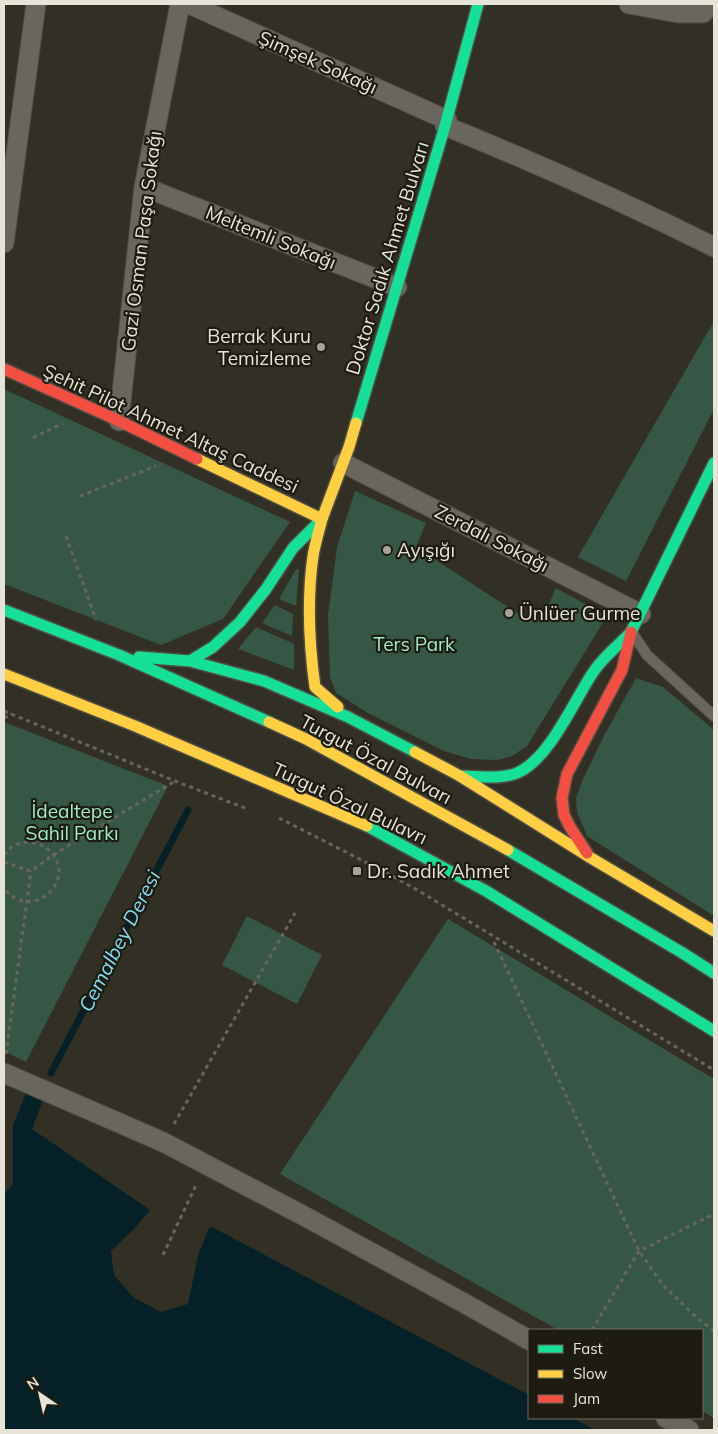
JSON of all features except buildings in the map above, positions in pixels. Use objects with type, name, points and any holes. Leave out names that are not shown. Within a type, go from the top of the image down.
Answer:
[{"type":"main road","name":"Doktor Sadık Ahmet Bulvarı","points":[[348,717],[315,687],[309,613],[313,556],[322,519],[343,463],[397,287],[446,123],[478,4]]},
{"type":"main road","name":"Şehit Pilot Ahmet Altaş Caddesi","points":[[4,369],[119,421],[322,519]]},
{"type":"main road","points":[[460,776],[505,776],[518,772],[538,757],[574,705],[595,670],[631,632],[714,463]]},
{"type":"main road","points":[[190,661],[214,647],[240,622],[266,589],[293,548],[322,519]]},
{"type":"main road","name":"Turgut Özal Bulvarı","points":[[4,610],[119,655],[306,739],[498,844],[714,973]]},
{"type":"main road","points":[[591,858],[570,828],[564,815],[562,798],[566,774],[622,670],[631,632]]},
{"type":"main road","points":[[119,655],[190,661],[264,682],[348,717],[460,776],[591,858],[714,931]]},
{"type":"main road","name":"Turgut Özal Bulavrı","points":[[4,674],[135,726],[374,829],[486,891],[714,1031]]},
{"type":"street","points":[[4,243],[36,4]]},
{"type":"street","name":"Gazi Osman Paşa Sokağı","points":[[119,421],[144,187],[180,4]]},
{"type":"street","name":"Şimşek Sokağı","points":[[189,4],[492,145],[650,215],[714,247]]},
{"type":"street","points":[[629,4],[678,13],[702,13],[711,4]]},
{"type":"street","name":"Meltemli Sokağı","points":[[144,187],[397,287]]},
{"type":"street","name":"Zerdalı Sokağı","points":[[343,463],[641,614]]},
{"type":"street","points":[[5,1067],[206,1164],[447,1293],[528,1339]]},
{"type":"street","points":[[668,1419],[689,1430]]},
{"type":"lane","points":[[631,632],[647,656],[714,716]]},
{"type":"path","points":[[80,496],[187,454]]},
{"type":"path","points":[[66,536],[107,651]]},
{"type":"path","points":[[4,711],[245,808]]},
{"type":"path","points":[[4,718],[12,714]]},
{"type":"path","points":[[5,1067],[31,871],[53,855],[175,781]]},
{"type":"path","points":[[274,815],[419,891],[714,1070]]},
{"type":"path","points":[[4,855],[12,847],[20,843],[38,844],[47,848],[53,855],[58,873],[57,882],[52,891],[36,901],[26,902],[17,900],[4,889]]},
{"type":"path","points":[[4,862],[31,871]]},
{"type":"path","points":[[163,1142],[295,913]]},
{"type":"path","points":[[494,942],[639,1251],[663,1285],[696,1317],[714,1331]]},
{"type":"path","points":[[163,1255],[206,1164]]},
{"type":"path","points":[[593,1329],[639,1251],[714,1214]]},
{"type":"green space","points":[[714,321],[714,409],[626,581],[578,557]]},
{"type":"green space","points":[[4,389],[290,522],[223,619],[161,645],[4,584]]},
{"type":"green space","name":"Ters Park","points":[[355,491],[426,523],[416,547],[523,617],[545,613],[556,588],[607,616],[527,746],[512,756],[498,760],[471,759],[444,751],[368,713],[336,693],[330,677],[328,615],[337,547]]},
{"type":"green space","points":[[296,569],[299,569],[296,606],[279,599]]},
{"type":"green space","points":[[275,605],[293,614],[292,636],[262,623]]},
{"type":"green space","points":[[256,627],[294,644],[294,670],[238,649]]},
{"type":"green space","points":[[636,678],[663,687],[714,730],[714,916],[587,836],[577,812],[576,798],[582,781]]},
{"type":"green space","name":"İdealtepe Sahil Parkı","points":[[4,722],[168,786],[26,1062],[4,1051]]},
{"type":"green space","points":[[247,916],[322,955],[297,1004],[222,965]]},
{"type":"green space","points":[[448,919],[714,1079],[714,1418],[703,1412],[703,1329],[556,1329],[280,1174]]},
{"type":"water","points":[[26,1093],[43,1100],[32,1129],[150,1210],[134,1229],[111,1251],[114,1275],[133,1297],[161,1312],[188,1304],[198,1255],[210,1226],[528,1394],[528,1419],[574,1419],[596,1430],[4,1430],[4,1194],[13,1184],[13,1125]]},
{"type":"waterway","name":"Cemalbey Deresi","points":[[51,1073],[188,810]]},
{"type":"traffic: fast","points":[[356,423],[445,126],[478,4]]},
{"type":"traffic: fast","points":[[631,632],[714,463]]},
{"type":"traffic: fast","points":[[190,661],[213,647],[240,622],[266,589],[293,548],[322,519]]},
{"type":"traffic: fast","points":[[4,610],[119,655],[269,722]]},
{"type":"traffic: fast","points":[[460,776],[489,777],[510,775],[529,766],[551,742],[598,666],[631,632]]},
{"type":"traffic: fast","points":[[139,657],[190,661],[264,681],[348,717],[415,752]]},
{"type":"traffic: fast","points":[[367,826],[486,891],[714,1031]]},
{"type":"traffic: fast","points":[[508,850],[714,973]]},
{"type":"traffic: slow","points":[[197,459],[322,519],[356,423]]},
{"type":"traffic: slow","points":[[322,519],[311,572],[309,605],[311,654],[315,687],[338,707]]},
{"type":"traffic: slow","points":[[4,674],[135,726],[367,826]]},
{"type":"traffic: slow","points":[[269,722],[306,739],[508,850]]},
{"type":"traffic: slow","points":[[415,752],[460,776],[591,858],[714,931]]},
{"type":"traffic: jam","points":[[4,369],[113,418],[197,459]]},
{"type":"traffic: jam","points":[[587,853],[564,815],[562,798],[567,774],[622,670],[631,632]]},
{"type":"place","name":"Berrak Kuru Temizleme","points":[[321,347]]},
{"type":"place","name":"Ayışığı","points":[[387,550]]},
{"type":"place","name":"Ünlüer Gurme","points":[[509,613]]},
{"type":"place","name":"Dr. Sadık Ahmet","points":[[357,871]]}]
